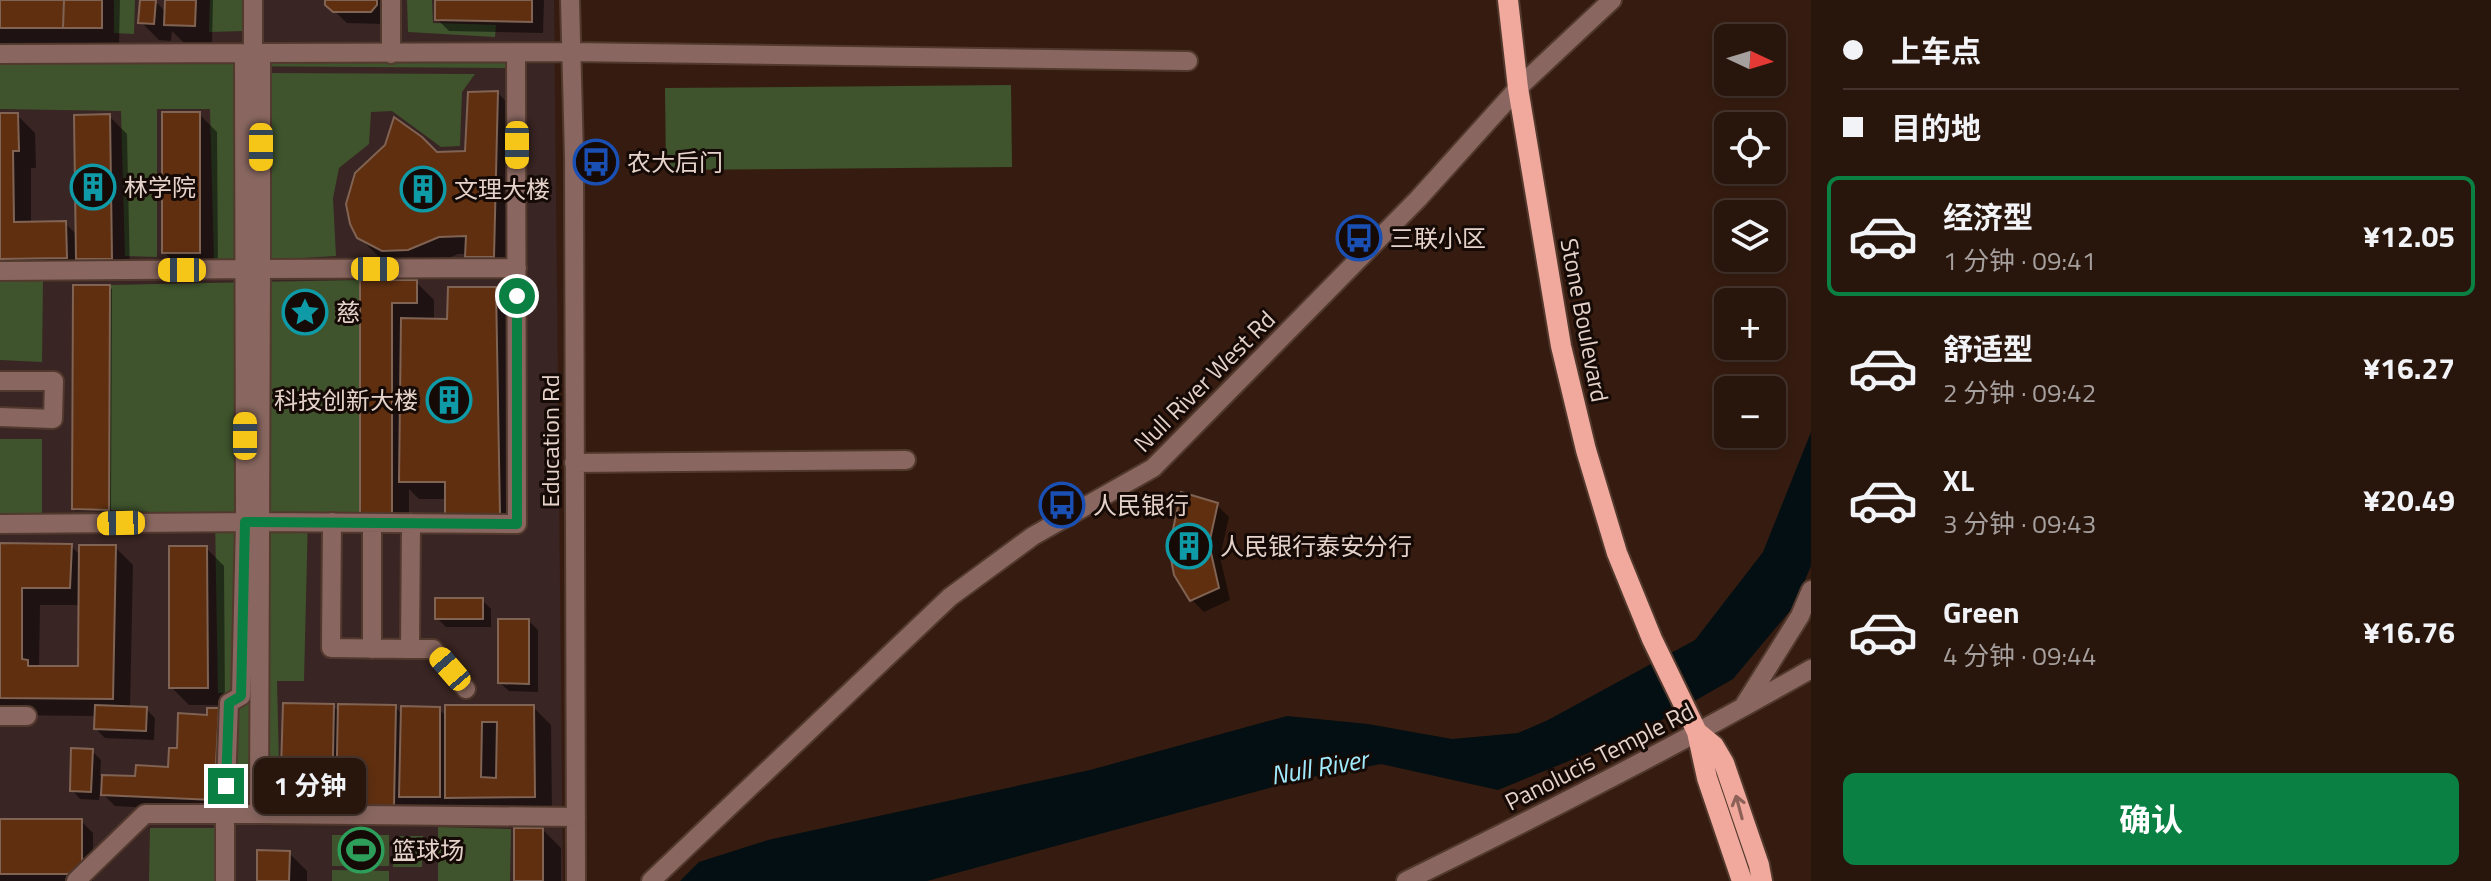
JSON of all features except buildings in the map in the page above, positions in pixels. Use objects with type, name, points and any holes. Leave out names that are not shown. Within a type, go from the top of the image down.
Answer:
[{"type":"main road","name":"Stone Boulevard","points":[[1508,0],[1518,88],[1571,393],[1617,553],[1652,639],[1697,732]]},
{"type":"main road","points":[[1697,732],[1707,778],[1742,881]]},
{"type":"main road","points":[[1697,732],[1714,746],[1724,763],[1762,881]]},
{"type":"street","points":[[253,0],[253,522],[259,814]]},
{"type":"street","points":[[391,0],[391,54]]},
{"type":"street","name":"Education Rd","points":[[570,0],[574,156],[576,881]]},
{"type":"street","name":"Null River West Rd","points":[[651,881],[950,597],[1033,536],[1153,468],[1418,199],[1518,88],[1612,0]]},
{"type":"street","points":[[0,54],[571,52],[1188,61]]},
{"type":"street","points":[[0,524],[517,524],[516,53]]},
{"type":"street","points":[[0,271],[517,268]]},
{"type":"street","points":[[0,381],[54,381],[53,419],[0,417]]},
{"type":"street","points":[[574,463],[906,460]]},
{"type":"street","points":[[225,881],[229,703],[241,696],[253,522]]},
{"type":"street","points":[[332,522],[331,648],[433,649],[466,689]]},
{"type":"street","points":[[372,523],[372,649]]},
{"type":"street","points":[[410,649],[411,523]]},
{"type":"street","points":[[1741,709],[1800,616],[1811,590]]},
{"type":"street","name":"Panolucis Temple Rd","points":[[1406,881],[1580,795],[1811,669]]},
{"type":"street","points":[[0,716],[27,716]]},
{"type":"street","points":[[76,881],[145,814],[576,817]]},
{"type":"shaded area","points":[[0,0],[554,0],[563,881],[0,881]]},
{"type":"green space","points":[[114,0],[135,0],[134,34],[114,33]]},
{"type":"green space","points":[[210,0],[244,0],[244,31],[209,32]]},
{"type":"green space","points":[[407,0],[432,0],[433,23],[496,25],[495,37],[408,32]]},
{"type":"green space","points":[[0,43],[507,44],[507,68],[235,66],[238,262],[214,260],[210,109],[157,109],[157,257],[125,256],[121,111],[0,109]]},
{"type":"green space","points":[[266,73],[475,74],[462,92],[460,146],[441,147],[392,111],[371,112],[369,144],[339,168],[333,198],[336,256],[268,260]]},
{"type":"green space","points":[[1011,85],[1012,167],[666,170],[665,88]]},
{"type":"green space","points":[[43,279],[42,362],[0,360],[0,280]]},
{"type":"green space","points":[[360,280],[360,514],[308,515],[304,681],[277,681],[280,803],[233,802],[233,693],[218,693],[215,515],[109,510],[110,285]]},
{"type":"green space","points":[[0,439],[42,439],[42,515],[0,515]]},
{"type":"green space","points":[[438,827],[511,829],[510,881],[438,881]]},
{"type":"green space","points":[[150,828],[220,828],[220,881],[149,881]]},
{"type":"green space","name":"篮球场","points":[[332,835],[389,835],[389,866],[332,866]]},
{"type":"green space","name":"篮球场","points":[[394,836],[423,836],[422,867],[393,867]]},
{"type":"green space","name":"篮球场","points":[[332,870],[389,871],[389,881],[332,881]]},
{"type":"water","name":"Null River","points":[[1811,432],[1811,566],[1794,606],[1733,679],[1642,731],[1498,790],[1381,764],[1302,779],[927,881],[680,881],[699,862],[768,840],[1090,770],[1287,716],[1368,724],[1452,739],[1518,733],[1548,720],[1695,640],[1763,552]]},
{"type":"place","name":"农大后门","points":[[596,162]]},
{"type":"place","name":"林学院","points":[[93,187]]},
{"type":"place","name":"文理大楼","points":[[423,189]]},
{"type":"place","name":"三联小区","points":[[1359,238]]},
{"type":"place","name":"慈","points":[[305,312]]},
{"type":"place","name":"科技创新大楼","points":[[449,400]]},
{"type":"place","name":"人民银行","points":[[1062,505]]},
{"type":"place","name":"人民银行泰安分行","points":[[1189,546]]},
{"type":"place","name":"篮球场","points":[[361,850]]},
{"type":"route","points":[[226,786],[229,703],[241,696],[245,522],[517,524],[517,296]]}]
